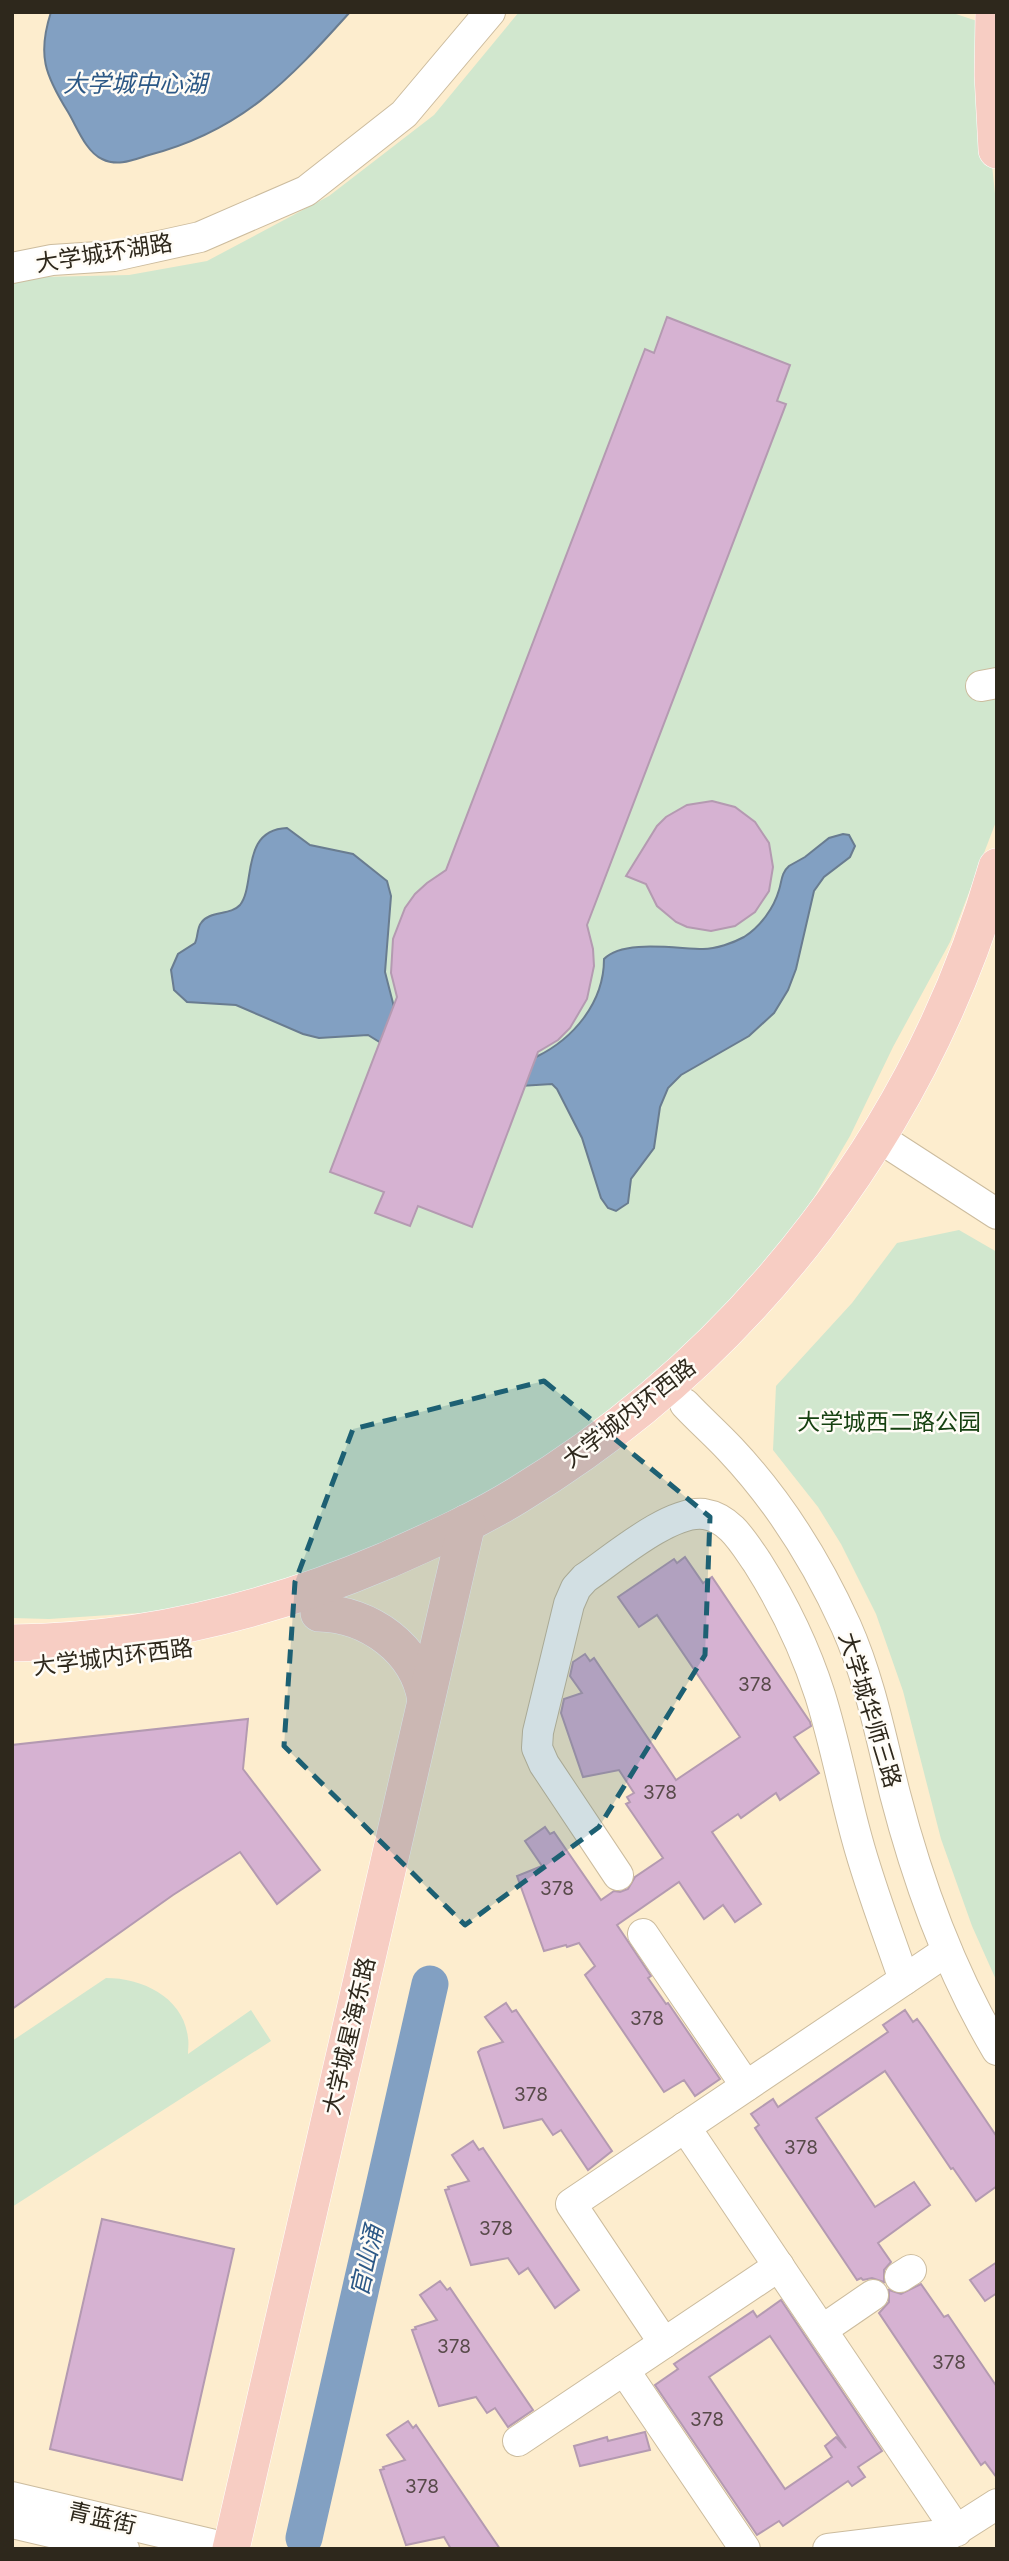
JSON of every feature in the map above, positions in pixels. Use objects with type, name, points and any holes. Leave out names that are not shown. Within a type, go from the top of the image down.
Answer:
[{"type":"main road","points":[[994,12],[993,75],[997,150]]},
{"type":"main road","name":"大学城内环西路","points":[[12,1643],[93,1639],[145,1632],[261,1605],[472,1539],[530,1517],[609,1465],[685,1404],[750,1342],[809,1277],[848,1227],[889,1144],[906,1090],[953,995],[997,867]]},
{"type":"main road","name":"大学城内环西路","points":[[12,1668],[96,1664],[202,1646],[319,1613],[372,1593],[472,1539],[517,1496],[594,1444],[668,1386],[711,1346],[790,1261],[848,1185],[889,1144],[950,1059],[976,1005],[997,948]]},
{"type":"main road","name":"大学城星海东路","points":[[231,2549],[426,1700],[472,1539]]},
{"type":"main road","name":"大学城星海东路","points":[[257,2549],[472,1539]]},
{"type":"main road","points":[[319,1613],[345,1615],[362,1621],[396,1645],[419,1673],[426,1700]]},
{"type":"street","name":"大学城环湖路","points":[[12,268],[52,260],[114,256],[200,237],[306,191],[404,114],[490,12]]},
{"type":"street","points":[[889,1144],[997,1214]]},
{"type":"street","name":"大学城华师三路","points":[[685,1404],[732,1451],[774,1502],[813,1560],[846,1627],[872,1700],[911,1848],[947,1951],[997,2050]]},
{"type":"street","points":[[618,1875],[544,1764],[537,1748],[538,1732],[569,1604],[576,1588],[585,1578],[664,1524],[683,1515],[709,1515],[729,1525],[745,1545],[774,1590],[803,1649],[823,1705],[869,1880],[904,1980]]},
{"type":"street","points":[[643,1934],[746,2086]]},
{"type":"street","points":[[664,2343],[571,2204],[947,1951]]},
{"type":"street","points":[[685,2127],[957,2531]]},
{"type":"street","points":[[518,2441],[779,2266]]},
{"type":"street","points":[[822,2330],[873,2295]]},
{"type":"street","points":[[624,2370],[745,2549]]},
{"type":"street","name":"青蓝街","points":[[12,2497],[231,2549]]},
{"type":"street","points":[[840,2548],[950,2534],[997,2504]]},
{"type":"street","name":"青蓝街","points":[[12,2523],[124,2549]]},
{"type":"highlighted area","points":[[544,1381],[710,1517],[705,1655],[599,1827],[465,1925],[284,1746],[295,1582],[353,1429]]},
{"type":"green space","points":[[519,12],[950,12],[977,21],[997,213],[997,819],[950,942],[893,1047],[850,1136],[785,1247],[653,1390],[440,1528],[201,1609],[49,1619],[12,1618],[12,284],[42,277],[129,275],[207,261],[329,196],[434,115]]},
{"type":"green space","name":"大学城西二路公园","points":[[959,1230],[997,1252],[997,1982],[972,1926],[941,1839],[903,1691],[876,1614],[841,1544],[818,1507],[773,1450],[776,1386],[852,1303],[897,1243]]},
{"type":"green space","points":[[106,1978],[147,1986],[170,2001],[185,2024],[188,2054],[251,2010],[271,2041],[12,2207],[12,2041]]},
{"type":"water","name":"大学城中心湖","points":[[51,12],[350,12],[283,81],[237,117],[182,145],[120,163],[102,159],[91,151],[54,87],[44,53]]},
{"type":"water","points":[[287,828],[310,845],[353,854],[387,881],[391,896],[385,972],[394,1007],[536,1057],[562,1040],[584,1018],[599,990],[604,959],[613,953],[651,946],[708,949],[735,941],[750,933],[766,916],[774,904],[783,874],[789,866],[829,838],[849,835],[855,846],[850,857],[824,877],[814,891],[796,969],[788,990],[774,1013],[749,1036],[681,1075],[668,1088],[660,1107],[654,1148],[631,1179],[628,1203],[616,1211],[608,1208],[601,1198],[582,1138],[552,1084],[520,1086],[399,1054],[368,1035],[319,1038],[303,1034],[236,1005],[187,1002],[174,990],[171,970],[178,954],[195,943],[200,925],[205,919],[231,911],[240,905],[245,896],[252,860],[262,838],[272,831]]},
{"type":"building","points":[[667,317],[790,365],[777,401],[786,404],[587,925],[594,966],[587,999],[570,1028],[558,1040],[538,1052],[472,1227],[418,1206],[410,1226],[375,1213],[384,1192],[330,1172],[397,997],[391,973],[393,939],[405,908],[415,894],[446,870],[645,349],[654,353]]},
{"type":"building","points":[[712,801],[735,807],[755,822],[769,843],[773,867],[769,891],[755,912],[735,926],[711,931],[687,927],[676,922],[657,906],[646,884],[626,876],[657,826],[666,817],[687,805]]},
{"type":"building","points":[[685,1557],[703,1583],[712,1577],[810,1722],[811,1726],[794,1737],[819,1773],[780,1800],[776,1793],[741,1818],[738,1814],[712,1832],[761,1904],[735,1922],[723,1905],[704,1919],[679,1882],[617,1925],[651,1976],[648,1978],[720,2079],[695,2096],[684,2080],[664,2092],[585,1975],[595,1966],[579,1943],[544,1951],[517,1876],[542,1866],[525,1841],[545,1827],[550,1834],[554,1832],[601,1900],[614,1891],[628,1889],[635,1877],[663,1858],[626,1804],[630,1802],[627,1797],[634,1793],[619,1770],[583,1777],[561,1713],[564,1699],[582,1693],[570,1676],[573,1662],[585,1654],[590,1661],[594,1658],[676,1780],[740,1737],[657,1615],[639,1627],[618,1597],[674,1559],[677,1563]]},
{"type":"building","points":[[248,1719],[243,1769],[320,1870],[277,1904],[240,1852],[173,1895],[12,2009],[12,1745]]},
{"type":"building","points":[[506,2003],[512,2012],[516,2010],[612,2151],[588,2170],[561,2130],[553,2135],[542,2119],[504,2128],[478,2052],[503,2042],[485,2017]]},
{"type":"building","points":[[905,2010],[913,2022],[917,2019],[923,2027],[997,2137],[997,2186],[976,2201],[953,2168],[951,2169],[885,2071],[816,2118],[875,2207],[914,2182],[930,2205],[878,2243],[891,2262],[884,2270],[884,2282],[872,2278],[857,2280],[755,2128],[759,2125],[751,2114],[773,2099],[778,2107],[888,2032],[883,2025]]},
{"type":"building","points":[[473,2141],[479,2150],[483,2148],[579,2290],[555,2308],[528,2268],[519,2274],[508,2258],[471,2265],[445,2190],[469,2181],[452,2155]]},
{"type":"building","points":[[102,2219],[234,2249],[182,2480],[50,2449]]},
{"type":"building","points":[[997,2262],[997,2293],[985,2301],[970,2280]]},
{"type":"building","points":[[440,2281],[447,2290],[450,2288],[533,2410],[508,2427],[495,2408],[487,2413],[476,2397],[439,2406],[412,2330],[437,2320],[420,2295]]},
{"type":"building","points":[[921,2284],[944,2317],[948,2315],[997,2387],[997,2478],[985,2462],[981,2465],[879,2313],[889,2302],[889,2290],[901,2294]]},
{"type":"building","points":[[781,2300],[882,2451],[858,2467],[865,2477],[852,2486],[848,2481],[783,2526],[779,2521],[757,2535],[655,2385],[678,2369],[674,2364],[753,2311],[757,2317]],"holes":[[[770,2336],[846,2448],[836,2437],[825,2446],[832,2457],[785,2489],[709,2377]]]},
{"type":"building","points":[[408,2421],[413,2428],[416,2425],[500,2549],[451,2549],[444,2537],[406,2545],[380,2470],[405,2460],[387,2435]]},
{"type":"building","points":[[645,2432],[650,2450],[580,2466],[574,2446],[607,2437],[608,2441]]},
{"type":"waterway","name":"官山涌","points":[[304,2538],[430,1984]]}]
